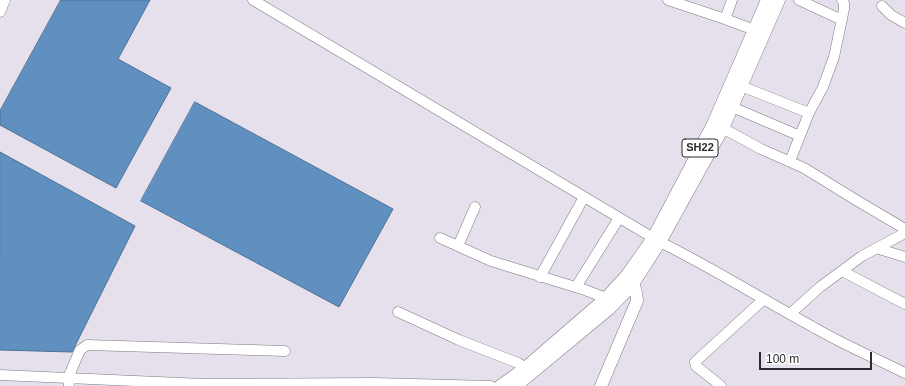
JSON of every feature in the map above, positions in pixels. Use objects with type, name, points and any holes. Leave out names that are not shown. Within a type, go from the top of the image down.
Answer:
[{"type":"main road","name":"SH22","points":[[718,126],[732,107],[741,86],[759,32],[767,0]]},
{"type":"main road","name":"SH22","points":[[500,386],[528,371],[609,309],[630,280],[656,240],[718,126],[759,32],[779,0]]},
{"type":"main road","name":"SH22","points":[[516,386],[528,371],[606,298],[630,280]]},
{"type":"main road","points":[[601,386],[637,301],[637,293],[630,280]]},
{"type":"street","points":[[0,12],[5,0]]},
{"type":"street","points":[[253,0],[656,240],[687,255],[845,344],[905,373]]},
{"type":"street","points":[[668,0],[682,2],[759,32]]},
{"type":"street","points":[[725,19],[732,0]]},
{"type":"street","points":[[799,0],[842,20]]},
{"type":"street","points":[[790,161],[809,113],[823,87],[834,57],[845,6],[842,0]]},
{"type":"street","points":[[882,6],[891,15],[905,23]]},
{"type":"street","points":[[741,86],[809,113]]},
{"type":"street","points":[[732,107],[800,136]]},
{"type":"street","points":[[718,126],[761,149],[790,161],[818,176],[905,229]]},
{"type":"street","points":[[540,277],[584,197]]},
{"type":"street","points":[[458,246],[474,207]]},
{"type":"street","points":[[576,287],[619,218]]},
{"type":"street","points":[[790,314],[820,286],[862,256],[905,233]]},
{"type":"street","points":[[440,238],[491,261],[576,287],[606,298]]},
{"type":"street","points":[[876,248],[905,257]]},
{"type":"street","points":[[842,271],[905,304]]},
{"type":"street","points":[[722,386],[696,366],[695,362],[764,299]]},
{"type":"street","points":[[398,312],[459,340],[518,363],[528,371]]},
{"type":"street","points":[[68,384],[80,350],[86,345],[285,351]]},
{"type":"street","points":[[0,376],[68,384],[374,384],[491,386]]},
{"type":"water","points":[[61,0],[150,0],[118,59],[171,88],[116,188],[0,125],[0,111]]},
{"type":"water","points":[[195,102],[393,209],[339,307],[141,201]]},
{"type":"water","points":[[0,152],[135,226],[72,352],[0,350]]}]
